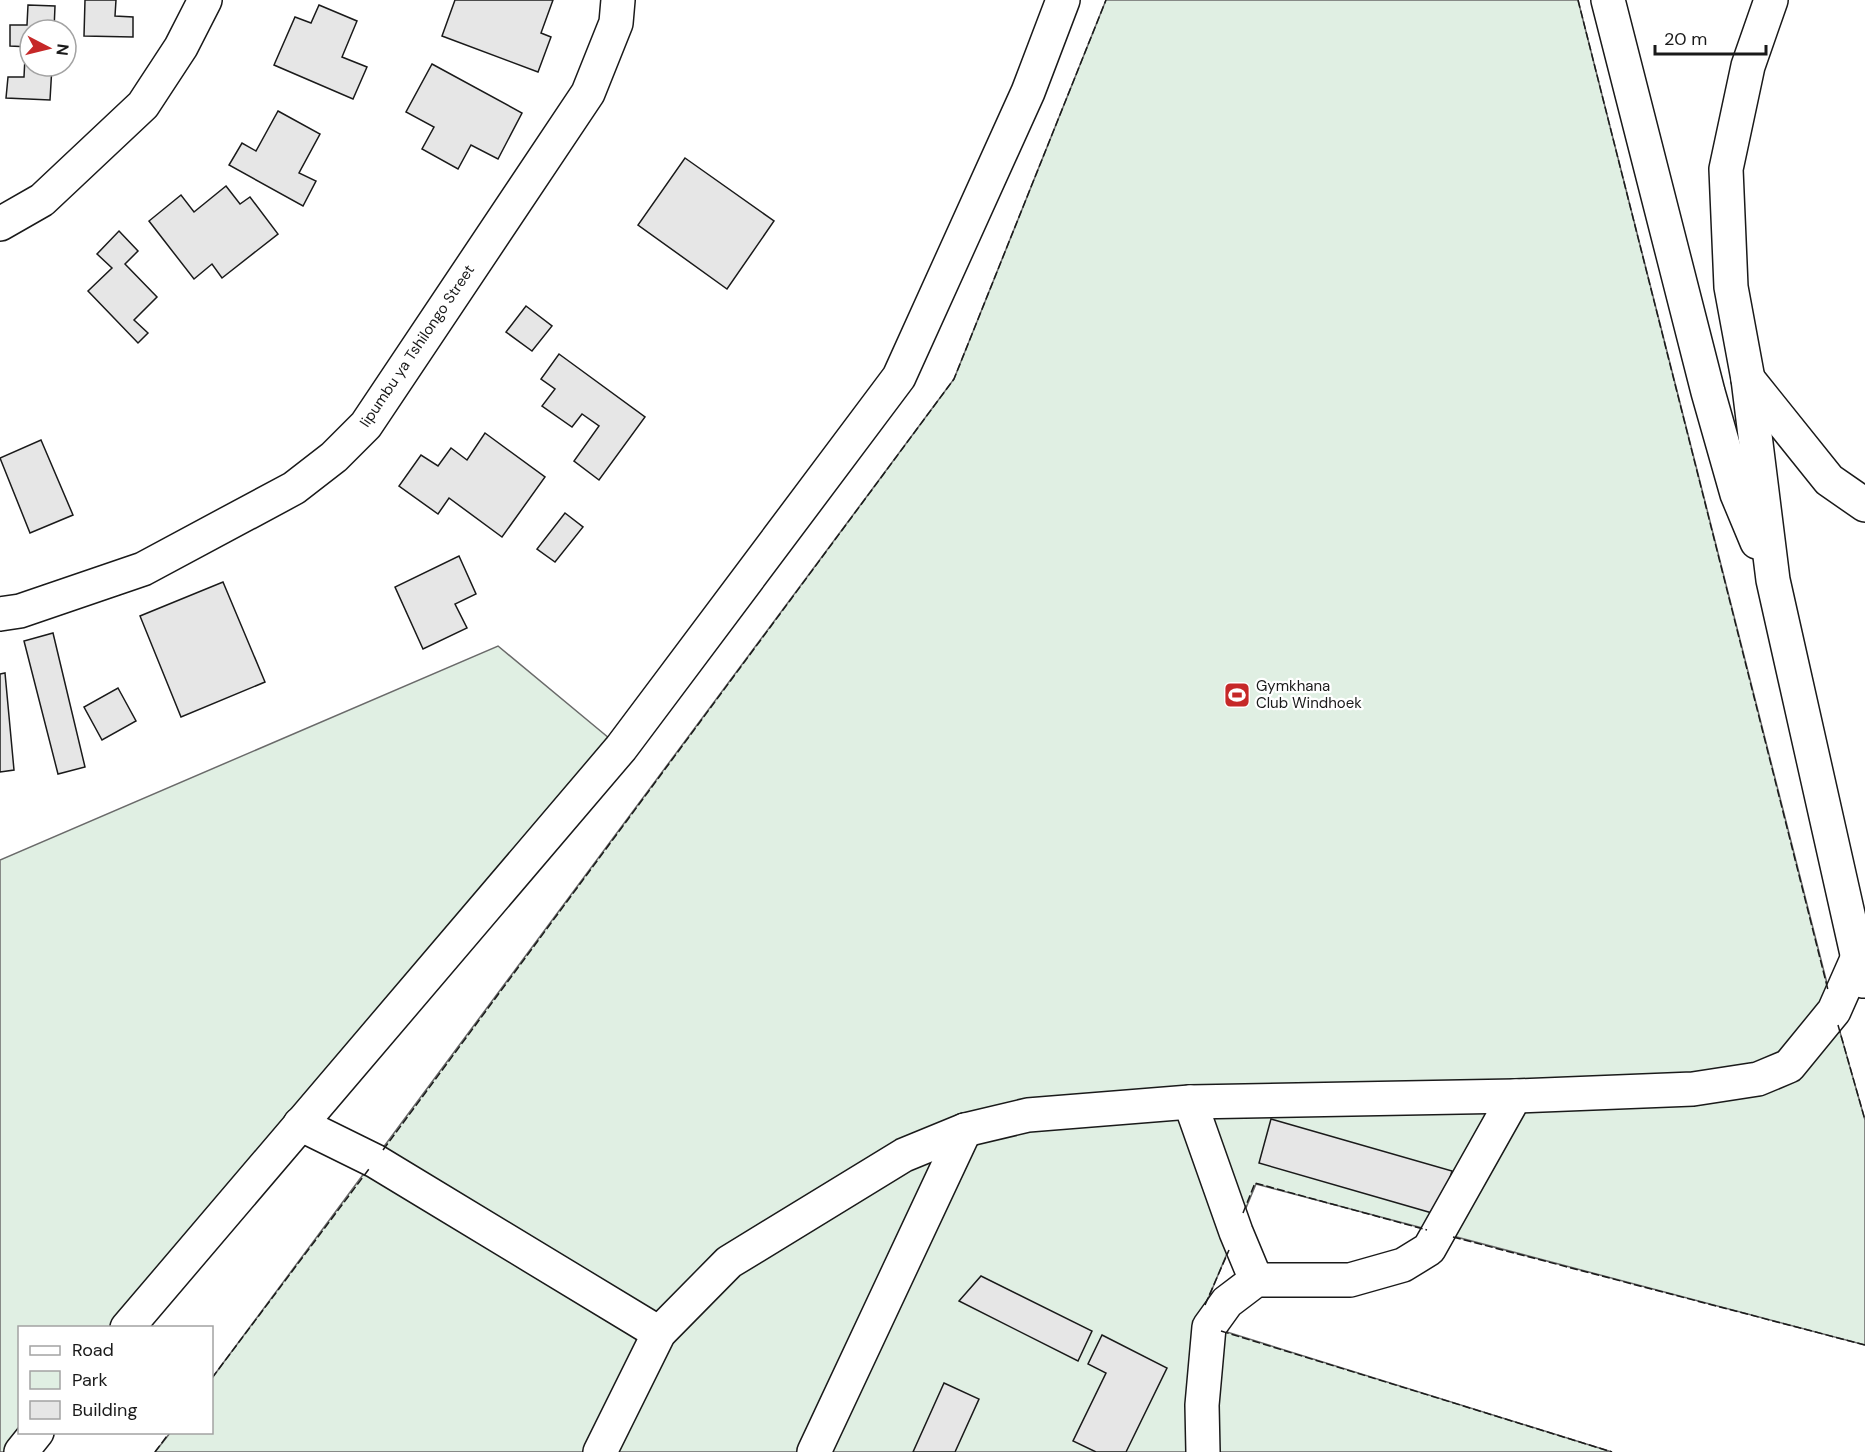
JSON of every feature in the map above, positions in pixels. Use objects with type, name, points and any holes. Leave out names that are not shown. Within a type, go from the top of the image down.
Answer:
[{"type":"street","points":[[0,224],[42,200],[143,105],[181,47],[205,0]]},
{"type":"street","name":"Iipumbu ya Tshilongo Street","points":[[0,614],[20,611],[143,569],[294,488],[334,457],[366,425],[588,93],[616,23],[618,0]]},
{"type":"street","points":[[129,1326],[621,748],[899,376],[1028,92],[1063,0]]},
{"type":"street","points":[[1608,0],[1734,482],[1773,580]]},
{"type":"street","points":[[600,1452],[659,1333],[729,1262],[904,1155],[965,1130],[1028,1116],[1190,1102],[1515,1096],[1693,1089],[1758,1079],[1789,1066],[1834,1011],[1861,973],[1773,580],[1748,379],[1731,287],[1726,169],[1748,66],[1771,0]]},
{"type":"street","points":[[1748,379],[1829,480],[1865,505]]},
{"type":"street","points":[[1203,1452],[1202,1406],[1209,1328],[1227,1302],[1256,1280],[1350,1280],[1404,1265],[1430,1249],[1515,1096]]},
{"type":"street","points":[[1190,1102],[1236,1232],[1256,1280]]},
{"type":"street","points":[[300,1124],[375,1161],[659,1333]]},
{"type":"street","points":[[814,1452],[965,1130]]},
{"type":"street","points":[[21,1452],[35,1434]]},
{"type":"green space","name":"Gymkhana Club Windhoek","points":[[1106,0],[1578,0],[1834,1011],[1865,1120],[1865,1345],[1256,1184],[1198,1323],[1612,1452],[155,1452],[169,1434],[213,1434],[213,1377],[954,379]]},
{"type":"green space","points":[[498,646],[621,748],[128,1326],[18,1326],[18,1434],[21,1434],[21,1452],[0,1452],[0,860]]},
{"type":"building","points":[[85,0],[116,0],[115,16],[133,17],[133,37],[84,36]]},
{"type":"building","points":[[455,0],[553,0],[541,33],[551,37],[538,72],[442,36]]},
{"type":"building","points":[[28,5],[55,6],[54,18],[27,18]]},
{"type":"building","points":[[319,5],[357,21],[342,57],[367,67],[353,99],[274,65],[295,17],[311,23]]},
{"type":"building","points":[[10,25],[18,25],[18,46],[10,46]]},
{"type":"building","points":[[432,64],[522,113],[498,159],[471,145],[458,169],[422,149],[434,127],[406,112]]},
{"type":"building","points":[[8,77],[51,78],[50,100],[6,98]]},
{"type":"building","points":[[278,111],[320,134],[299,173],[316,181],[303,206],[229,165],[242,143],[256,151]]},
{"type":"building","points":[[685,158],[774,221],[727,289],[638,225]]},
{"type":"building","points":[[226,186],[240,204],[250,197],[278,234],[222,278],[212,264],[194,279],[149,221],[181,195],[194,212]]},
{"type":"building","points":[[119,231],[138,251],[125,264],[157,297],[134,320],[148,333],[138,343],[88,291],[112,268],[97,254]]},
{"type":"building","points":[[526,306],[552,326],[532,351],[506,332]]},
{"type":"building","points":[[559,354],[645,417],[599,480],[574,461],[599,426],[582,414],[572,427],[542,406],[555,389],[541,379]]},
{"type":"building","points":[[485,433],[545,477],[502,537],[449,498],[438,514],[399,486],[421,455],[438,466],[451,448],[467,460]]},
{"type":"building","points":[[41,440],[73,515],[30,533],[0,458]]},
{"type":"building","points":[[565,513],[583,527],[555,562],[537,549]]},
{"type":"building","points":[[459,556],[476,594],[455,604],[467,628],[423,649],[395,587]]},
{"type":"building","points":[[223,582],[265,682],[181,717],[140,616]]},
{"type":"building","points":[[53,633],[85,767],[58,774],[24,641]]},
{"type":"building","points":[[5,673],[14,770],[0,772],[0,674]]},
{"type":"building","points":[[118,688],[136,721],[102,740],[84,707]]},
{"type":"building","points":[[1271,1119],[1452,1171],[1439,1215],[1259,1163]]},
{"type":"building","points":[[981,1276],[1092,1331],[1078,1361],[959,1301]]},
{"type":"building","points":[[1102,1335],[1167,1368],[1126,1452],[1096,1452],[1073,1441],[1106,1373],[1088,1364]]},
{"type":"building","points":[[944,1383],[979,1399],[955,1452],[913,1452]]},
{"type":"fence","points":[[383,1150],[954,379],[1106,0]]},
{"type":"fence","points":[[1578,0],[1828,990]]},
{"type":"fence","points":[[1838,1025],[1865,1120]]},
{"type":"fence","points":[[213,1377],[369,1169]]},
{"type":"fence","points":[[1243,1213],[1255,1183],[1427,1230]]},
{"type":"fence","points":[[1453,1237],[1865,1345]]},
{"type":"fence","points":[[1205,1305],[1229,1250]]},
{"type":"fence","points":[[1221,1331],[1612,1452]]},
{"type":"fence","points":[[155,1452],[168,1434]]},
{"type":"place","name":"Gymkhana Club Windhoek","points":[[1237,695]]}]
